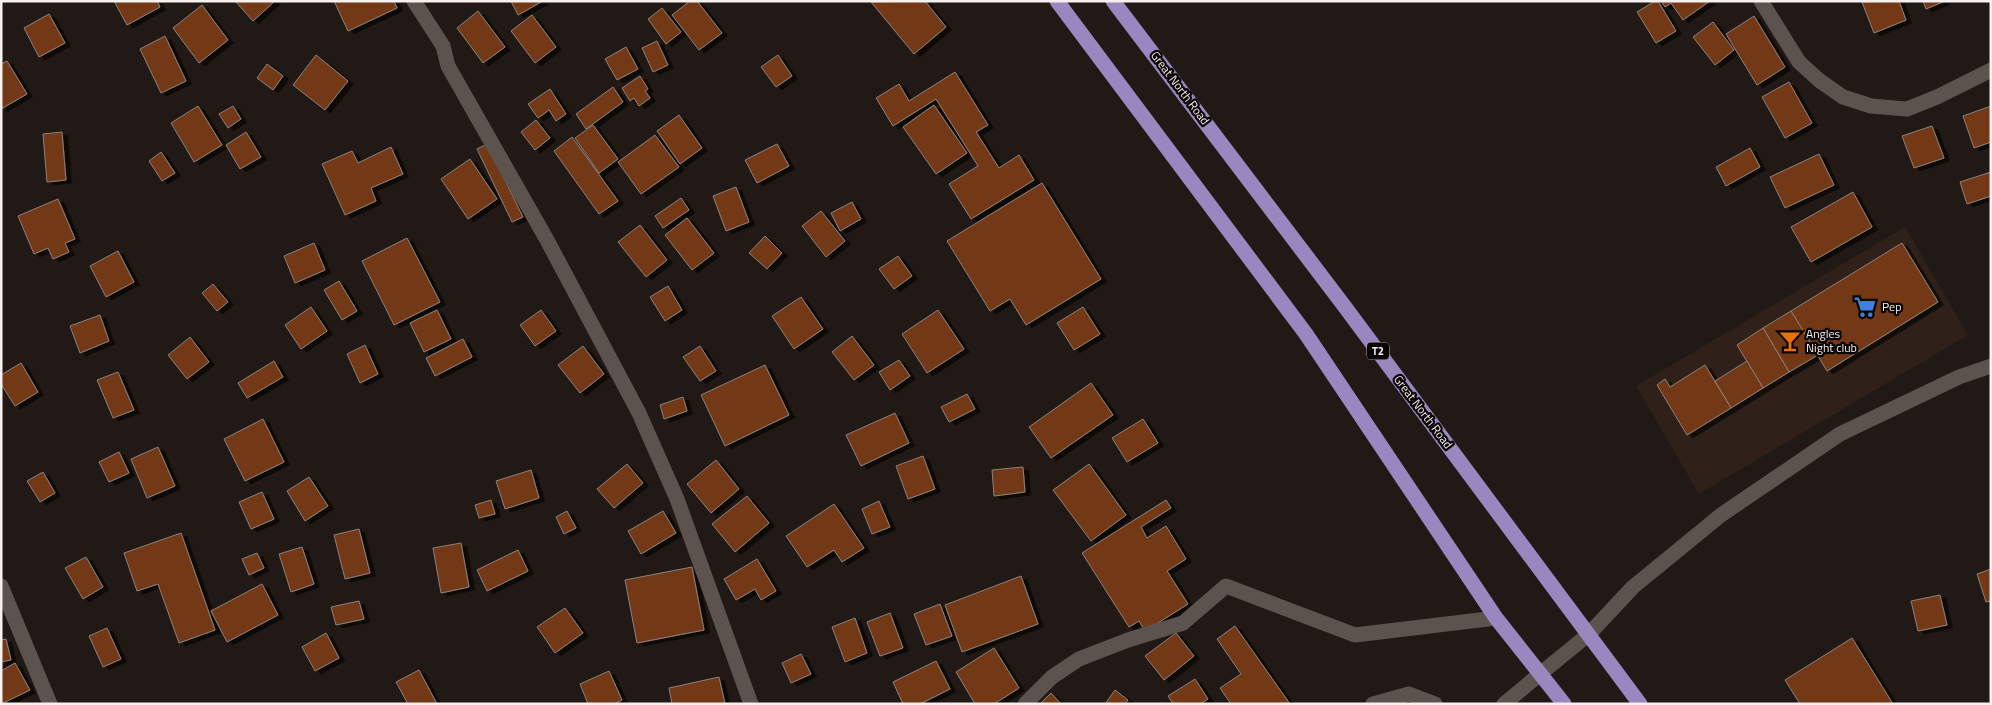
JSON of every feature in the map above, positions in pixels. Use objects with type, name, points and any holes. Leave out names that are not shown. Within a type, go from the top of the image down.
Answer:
[{"type":"highway","points":[[1057,1],[1306,334],[1496,618],[1564,704]]},
{"type":"highway","name":"Great North Road","points":[[1113,1],[1640,704]]},
{"type":"street","points":[[414,1],[443,46],[448,66],[547,240],[639,413],[678,499],[751,704]]},
{"type":"street","points":[[1761,1],[1799,62],[1820,82],[1843,97],[1871,106],[1907,109],[1937,97],[1991,70]]},
{"type":"street","points":[[1504,704],[1589,634],[1633,587],[1721,515],[1840,434],[1959,378],[1991,366]]},
{"type":"street","points":[[1,586],[50,704]]},
{"type":"street","points":[[1025,704],[1052,677],[1079,659],[1128,640],[1183,623],[1226,586],[1355,636],[1496,618]]},
{"type":"street","points":[[1373,704],[1409,694],[1435,704]]},
{"type":"shaded area","points":[[1905,227],[1968,335],[1699,494],[1636,386]]},
{"type":"building","points":[[114,1],[157,1],[160,7],[127,25]]},
{"type":"building","points":[[235,1],[275,1],[253,21]]},
{"type":"building","points":[[334,1],[394,1],[397,8],[348,31]]},
{"type":"building","points":[[511,1],[543,1],[518,15]]},
{"type":"building","points":[[690,1],[697,1],[722,33],[699,50],[672,15]]},
{"type":"building","points":[[925,1],[946,27],[914,54],[871,2]]},
{"type":"building","points":[[1658,1],[1676,31],[1656,43],[1637,12]]},
{"type":"building","points":[[1661,1],[1710,1],[1683,20],[1671,3],[1665,7]]},
{"type":"building","points":[[1899,1],[1906,20],[1874,33],[1862,2]]},
{"type":"building","points":[[1923,1],[1945,1],[1926,9]]},
{"type":"building","points":[[202,5],[228,40],[199,63],[173,28]]},
{"type":"building","points":[[662,8],[681,32],[666,44],[648,19]]},
{"type":"building","points":[[478,11],[505,47],[483,63],[457,28]]},
{"type":"building","points":[[49,14],[65,43],[39,57],[24,28]]},
{"type":"building","points":[[532,15],[556,47],[535,63],[511,31]]},
{"type":"building","points":[[1754,16],[1785,67],[1757,85],[1726,34]]},
{"type":"building","points":[[1713,22],[1734,50],[1715,65],[1693,37]]},
{"type":"building","points":[[165,36],[186,81],[161,93],[140,49]]},
{"type":"building","points":[[657,41],[668,65],[653,72],[642,48]]},
{"type":"building","points":[[626,47],[638,69],[617,80],[605,59]]},
{"type":"building","points":[[316,55],[348,81],[325,110],[293,85]]},
{"type":"building","points":[[778,55],[792,76],[776,87],[761,67]]},
{"type":"building","points":[[7,61],[27,94],[1,109],[1,64]]},
{"type":"building","points":[[267,64],[283,76],[273,90],[257,78]]},
{"type":"building","points":[[955,72],[988,125],[976,132],[999,168],[1019,155],[1034,180],[971,219],[949,184],[978,166],[936,99],[893,126],[876,98],[899,84],[909,101]]},
{"type":"building","points":[[640,76],[648,89],[645,91],[650,98],[639,106],[634,98],[630,101],[622,88]]},
{"type":"building","points":[[1789,82],[1812,123],[1785,138],[1762,97]]},
{"type":"building","points":[[613,87],[623,102],[586,129],[576,114]]},
{"type":"building","points":[[550,89],[566,114],[556,121],[549,110],[538,118],[528,104]]},
{"type":"building","points":[[934,105],[967,153],[936,174],[903,127]]},
{"type":"building","points":[[198,106],[222,145],[194,162],[171,123]]},
{"type":"building","points":[[233,106],[241,119],[228,128],[219,114]]},
{"type":"building","points":[[1991,106],[1991,142],[1974,148],[1963,116]]},
{"type":"building","points":[[679,115],[702,148],[680,164],[657,131]]},
{"type":"building","points":[[536,120],[550,138],[535,150],[521,132]]},
{"type":"building","points":[[593,125],[618,159],[599,173],[575,138]]},
{"type":"building","points":[[1932,126],[1944,158],[1914,168],[1902,136]]},
{"type":"building","points":[[62,132],[66,180],[47,182],[43,134]]},
{"type":"building","points":[[246,132],[261,157],[240,169],[226,145]]},
{"type":"building","points":[[655,135],[679,167],[641,194],[618,162]]},
{"type":"building","points":[[572,137],[618,201],[599,214],[554,151]]},
{"type":"building","points":[[487,144],[523,217],[512,222],[477,149]]},
{"type":"building","points":[[777,144],[789,166],[757,183],[745,160]]},
{"type":"building","points":[[391,147],[403,174],[371,188],[376,201],[345,215],[322,164],[352,151],[358,163]]},
{"type":"building","points":[[1750,148],[1760,167],[1726,186],[1716,167]]},
{"type":"building","points":[[161,152],[175,173],[162,181],[149,161]]},
{"type":"building","points":[[1819,154],[1834,185],[1785,208],[1770,177]]},
{"type":"building","points":[[470,159],[497,199],[468,219],[441,179]]},
{"type":"building","points":[[1991,172],[1991,196],[1967,204],[1960,182]]},
{"type":"building","points":[[1042,183],[1101,279],[1026,325],[1010,299],[990,311],[947,241]]},
{"type":"building","points":[[736,187],[749,222],[726,231],[713,196]]},
{"type":"building","points":[[1853,192],[1872,227],[1811,262],[1791,227]]},
{"type":"building","points":[[681,198],[689,210],[663,228],[655,216]]},
{"type":"building","points":[[58,199],[75,239],[65,243],[69,252],[53,259],[48,248],[34,254],[18,216]]},
{"type":"building","points":[[852,202],[861,219],[840,231],[831,213]]},
{"type":"building","points":[[821,211],[845,241],[826,257],[802,226]]},
{"type":"building","points":[[687,218],[714,253],[692,270],[665,235]]},
{"type":"building","points":[[640,225],[667,260],[646,277],[618,242]]},
{"type":"building","points":[[765,236],[782,253],[767,269],[749,253]]},
{"type":"building","points":[[407,238],[440,302],[394,325],[362,261]]},
{"type":"building","points":[[314,243],[325,270],[295,283],[284,256]]},
{"type":"building","name":"Pep","points":[[1902,243],[1938,302],[1827,371],[1791,311]]},
{"type":"building","points":[[118,251],[134,282],[106,297],[90,266]]},
{"type":"building","points":[[898,256],[912,276],[894,289],[879,269]]},
{"type":"building","points":[[339,281],[357,311],[342,320],[324,290]]},
{"type":"building","points":[[213,284],[228,302],[217,311],[202,293]]},
{"type":"building","points":[[668,286],[682,310],[665,321],[650,297]]},
{"type":"building","points":[[801,297],[823,329],[794,349],[772,316]]},
{"type":"building","points":[[311,307],[327,331],[301,349],[285,325]]},
{"type":"building","points":[[1083,307],[1100,334],[1074,350],[1057,323]]},
{"type":"building","points":[[437,310],[451,339],[424,352],[410,323]]},
{"type":"building","points":[[541,310],[556,331],[535,346],[520,325]]},
{"type":"building","points":[[938,310],[964,349],[927,373],[902,334]]},
{"type":"building","name":"Angles Night club","points":[[1791,311],[1818,355],[1789,372],[1763,328]]},
{"type":"building","points":[[100,315],[109,341],[80,353],[70,326]]},
{"type":"building","points":[[1763,328],[1789,372],[1763,388],[1737,345]]},
{"type":"building","points":[[852,336],[874,365],[854,380],[832,352]]},
{"type":"building","points":[[190,337],[209,362],[187,379],[168,355]]},
{"type":"building","points":[[463,339],[472,357],[435,376],[426,358]]},
{"type":"building","points":[[365,345],[378,374],[360,383],[347,354]]},
{"type":"building","points":[[583,346],[604,374],[580,393],[558,365]]},
{"type":"building","points":[[700,346],[716,371],[700,381],[683,357]]},
{"type":"building","points":[[899,360],[910,376],[890,390],[879,372]]},
{"type":"building","points":[[274,361],[283,377],[247,398],[238,383]]},
{"type":"building","points":[[1747,361],[1763,388],[1731,408],[1715,381]]},
{"type":"building","points":[[21,363],[38,392],[15,406],[1,384],[1,375]]},
{"type":"building","points":[[765,365],[789,415],[725,446],[701,395]]},
{"type":"building","points":[[1705,365],[1731,408],[1687,435],[1657,385],[1665,379],[1670,387]]},
{"type":"building","points":[[118,372],[134,410],[113,418],[97,380]]},
{"type":"building","points":[[1091,383],[1113,415],[1051,458],[1029,427]]},
{"type":"building","points":[[967,394],[975,409],[949,422],[941,407]]},
{"type":"building","points":[[683,397],[687,411],[664,419],[660,405]]},
{"type":"building","points":[[895,413],[909,443],[861,466],[846,435]]},
{"type":"building","points":[[263,419],[284,462],[245,481],[224,439]]},
{"type":"building","points":[[1143,419],[1158,443],[1127,462],[1112,438]]},
{"type":"building","points":[[158,447],[175,486],[147,498],[131,459]]},
{"type":"building","points":[[119,452],[129,473],[109,482],[99,462]]},
{"type":"building","points":[[923,456],[935,489],[908,499],[896,466]]},
{"type":"building","points":[[716,460],[739,489],[711,513],[687,484]]},
{"type":"building","points":[[627,464],[643,483],[614,508],[597,489]]},
{"type":"building","points":[[1089,464],[1126,515],[1091,541],[1053,490]]},
{"type":"building","points":[[1023,467],[1025,492],[994,496],[992,470]]},
{"type":"building","points":[[531,470],[539,498],[505,509],[496,481]]},
{"type":"building","points":[[43,472],[55,493],[40,502],[27,481]]},
{"type":"building","points":[[309,477],[328,506],[305,521],[287,491]]},
{"type":"building","points":[[262,492],[274,519],[251,529],[239,502]]},
{"type":"building","points":[[747,496],[769,523],[735,552],[712,524]]},
{"type":"building","points":[[491,500],[495,514],[479,518],[475,505]]},
{"type":"building","points":[[1166,500],[1171,508],[1141,527],[1147,538],[1166,526],[1186,559],[1167,571],[1188,604],[1145,631],[1139,621],[1129,627],[1082,553]]},
{"type":"building","points":[[879,501],[890,527],[872,534],[862,509]]},
{"type":"building","points":[[834,504],[864,548],[842,562],[834,550],[807,567],[786,536]]},
{"type":"building","points":[[567,511],[576,528],[564,534],[556,517]]},
{"type":"building","points":[[663,511],[676,533],[641,554],[628,531]]},
{"type":"building","points":[[359,529],[370,573],[345,579],[334,535]]},
{"type":"building","points":[[181,533],[215,630],[179,643],[158,584],[137,591],[124,553]]},
{"type":"building","points":[[461,543],[469,587],[441,593],[433,548]]},
{"type":"building","points":[[302,547],[314,584],[291,592],[279,554]]},
{"type":"building","points":[[518,550],[528,571],[487,591],[477,570]]},
{"type":"building","points":[[257,553],[264,568],[249,575],[242,559]]},
{"type":"building","points":[[86,557],[103,587],[83,599],[65,568]]},
{"type":"building","points":[[757,559],[776,591],[761,600],[755,589],[736,600],[724,579]]},
{"type":"building","points":[[692,567],[704,630],[637,643],[625,580]]},
{"type":"building","points":[[1991,569],[1991,601],[1986,602],[1977,574]]},
{"type":"building","points":[[1021,576],[1038,624],[962,652],[945,605]]},
{"type":"building","points":[[262,584],[278,615],[227,642],[211,611]]},
{"type":"building","points":[[1940,595],[1947,625],[1918,631],[1911,601]]},
{"type":"building","points":[[359,601],[364,619],[336,625],[331,607]]},
{"type":"building","points":[[940,604],[952,636],[926,645],[914,614]]},
{"type":"building","points":[[565,608],[583,633],[555,653],[537,627]]},
{"type":"building","points":[[890,613],[903,648],[880,656],[867,622]]},
{"type":"building","points":[[855,618],[867,653],[845,662],[832,627]]},
{"type":"building","points":[[1235,626],[1290,704],[1231,704],[1220,688],[1241,674],[1217,639]]},
{"type":"building","points":[[107,628],[121,659],[103,667],[89,636]]},
{"type":"building","points":[[326,633],[339,658],[315,671],[302,647]]},
{"type":"building","points":[[1176,633],[1194,656],[1164,680],[1145,656]]},
{"type":"building","points":[[1852,638],[1893,704],[1800,704],[1785,680]]},
{"type":"building","points":[[6,639],[11,660],[1,662],[1,640]]},
{"type":"building","points":[[994,648],[1019,688],[994,704],[975,704],[956,672]]},
{"type":"building","points":[[801,654],[811,674],[791,683],[782,663]]},
{"type":"building","points":[[936,661],[950,689],[920,704],[903,704],[893,682]]},
{"type":"building","points":[[15,663],[30,690],[1,704],[1,671]]},
{"type":"building","points":[[419,670],[437,704],[408,704],[396,682]]},
{"type":"building","points":[[609,671],[622,700],[614,704],[588,704],[580,684]]},
{"type":"building","points":[[719,677],[725,704],[672,704],[669,688]]},
{"type":"building","points":[[1195,679],[1208,699],[1200,704],[1173,704],[1168,696]]},
{"type":"building","points":[[1115,690],[1128,700],[1125,704],[1105,704]]},
{"type":"building","points":[[1051,693],[1061,704],[1040,704]]},
{"type":"place","name":"Pep","points":[[1865,307]]},
{"type":"place","name":"Angles Night club","points":[[1790,341]]}]
